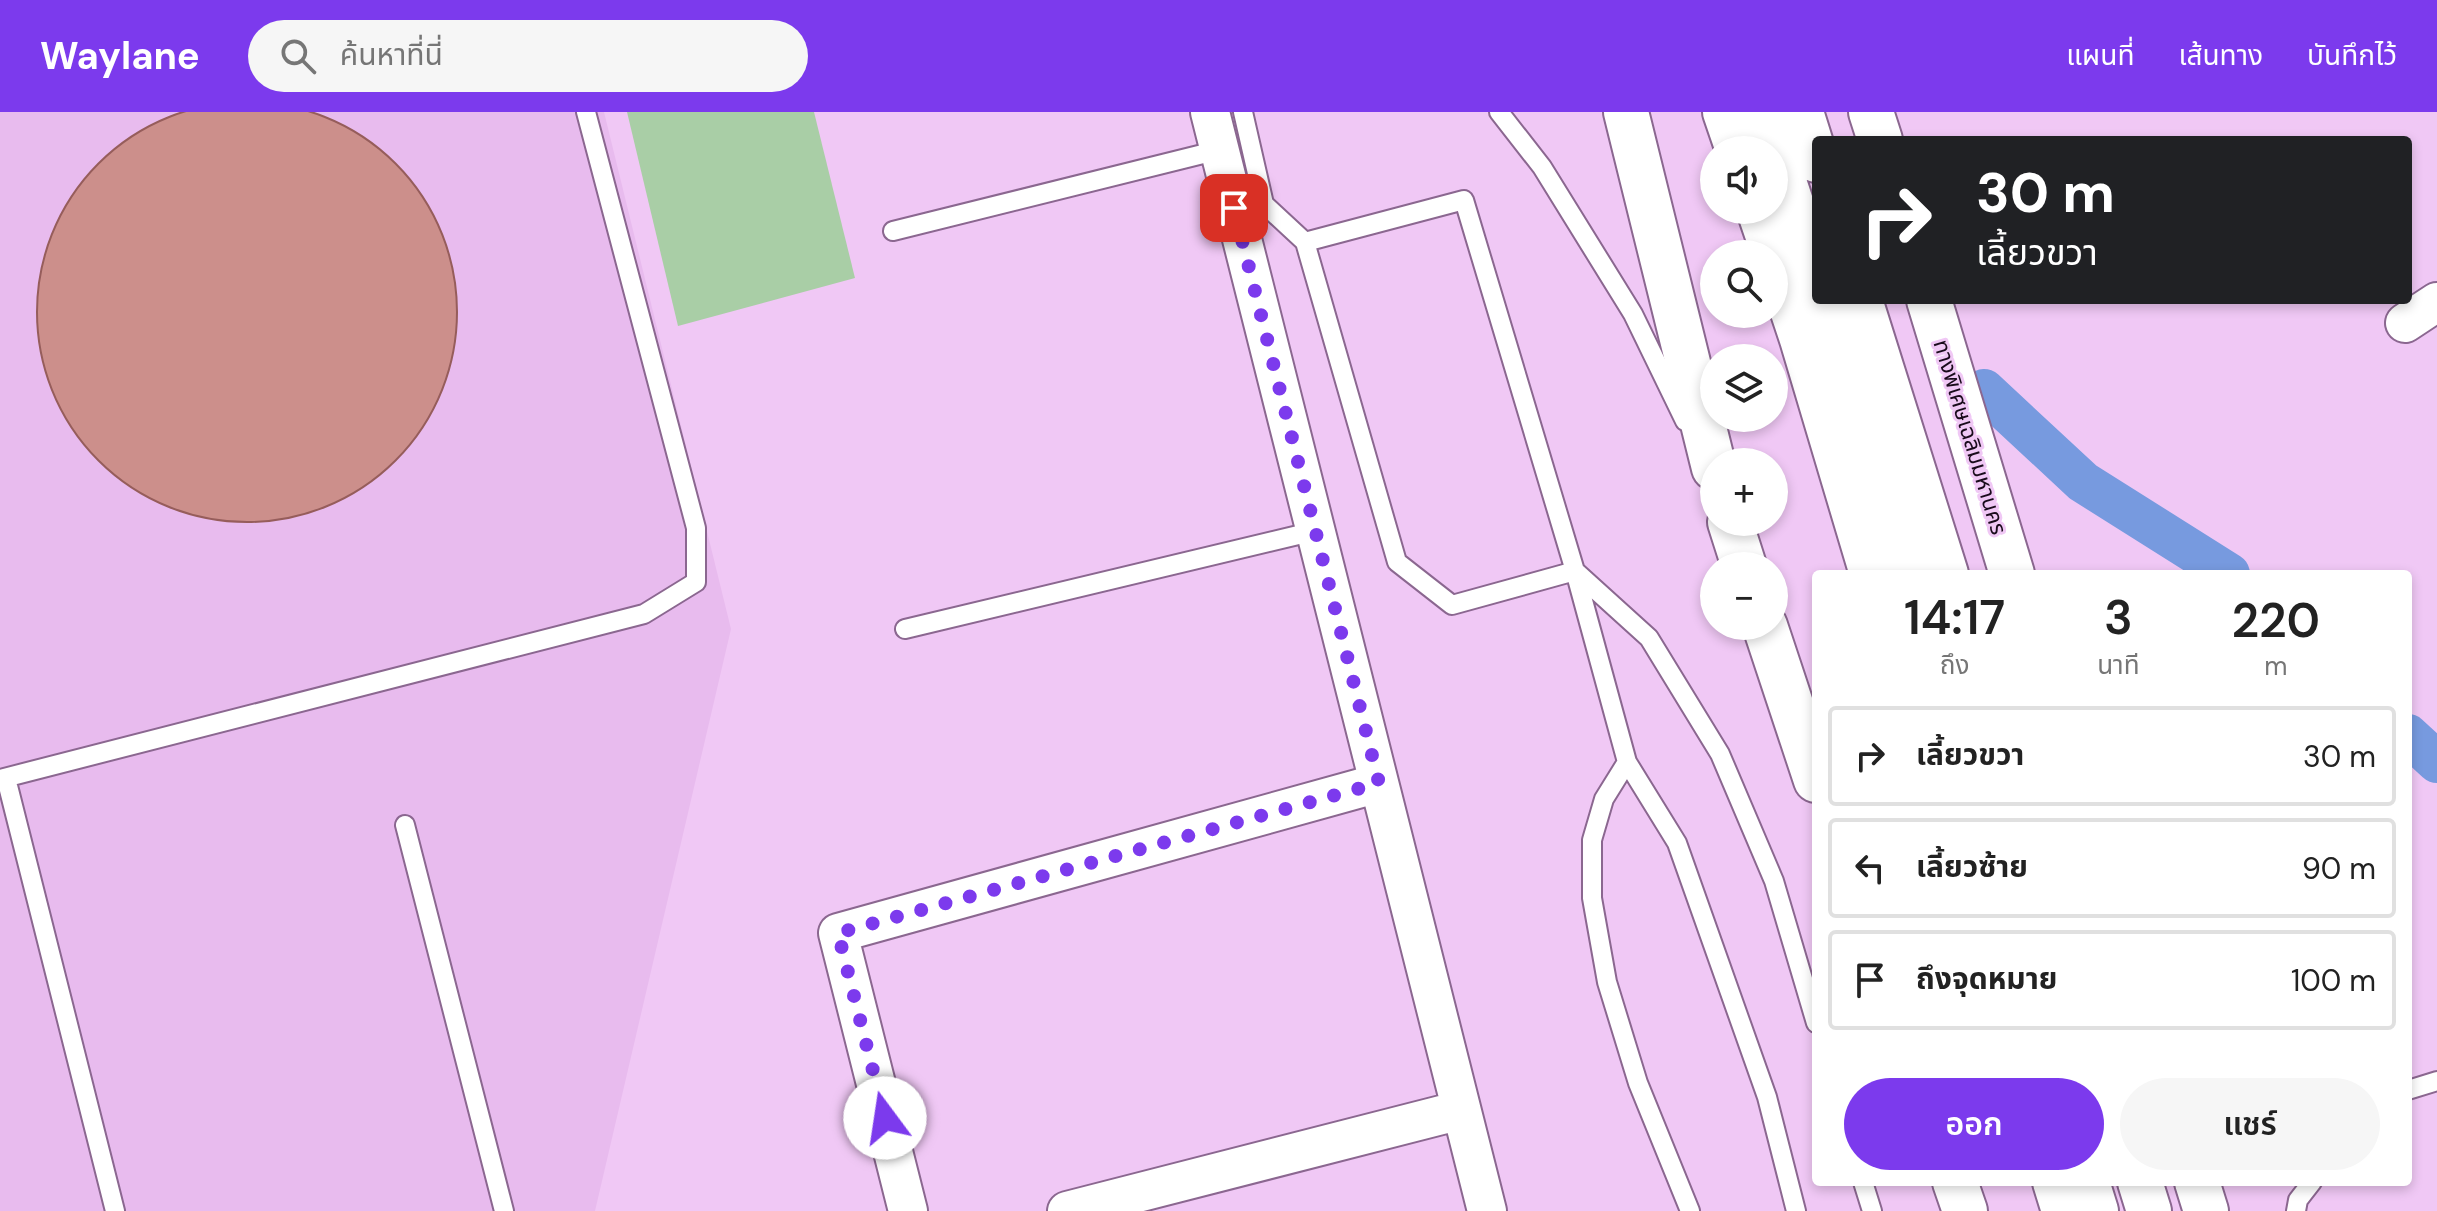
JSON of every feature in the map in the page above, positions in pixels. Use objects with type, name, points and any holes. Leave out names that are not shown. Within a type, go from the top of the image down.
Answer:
[{"type":"highway","points":[[1626,112],[1709,448]]},
{"type":"highway","points":[[1725,112],[1733,136]]},
{"type":"highway","points":[[1761,112],[1812,266]]},
{"type":"highway","points":[[1801,112],[1812,147]]},
{"type":"highway","points":[[1871,112],[1879,136]]},
{"type":"highway","points":[[1788,297],[1871,570]]},
{"type":"highway","points":[[1824,304],[1904,570]]},
{"type":"highway","points":[[1861,304],[1945,570]]},
{"type":"highway","name":"ทางพิเศษเฉลิมมหานคร","points":[[1930,304],[2011,570]]},
{"type":"highway","points":[[1770,640],[1812,768]]},
{"type":"highway","points":[[1956,1186],[1965,1211]]},
{"type":"highway","points":[[2056,1186],[2064,1211]]},
{"type":"highway","points":[[2088,1186],[2096,1211]]},
{"type":"highway","points":[[2141,1186],[2149,1211]]},
{"type":"highway","points":[[2198,1186],[2206,1211]]},
{"type":"street","points":[[1210,112],[1487,1211]]},
{"type":"street","points":[[2405,323],[2437,302]]},
{"type":"street","points":[[908,1211],[838,933],[1379,783]]},
{"type":"street","points":[[1067,1211],[1461,1110]]},
{"type":"lane","points":[[115,1211],[3,778],[644,614],[696,582],[696,528],[586,112]]},
{"type":"lane","points":[[1243,112],[1264,204],[1305,242],[1397,562],[1452,605],[1575,571]]},
{"type":"lane","points":[[1499,112],[1542,167],[1633,314],[1700,452]]},
{"type":"lane","points":[[893,231],[1219,150]]},
{"type":"lane","points":[[1305,242],[1464,200],[1575,571],[1627,762],[1677,843],[1767,1097],[1796,1211]]},
{"type":"lane","points":[[905,629],[1315,531]]},
{"type":"lane","points":[[1575,571],[1649,638],[1720,754],[1774,881],[1812,1009]]},
{"type":"lane","points":[[1627,762],[1604,799],[1592,840],[1592,898],[1607,982],[1638,1083],[1690,1211]]},
{"type":"lane","points":[[405,825],[504,1211]]},
{"type":"lane","points":[[2412,1089],[2437,1081]]},
{"type":"lane","points":[[1864,1186],[1872,1211]]},
{"type":"lane","points":[[2296,1211],[2298,1200],[2309,1186]]},
{"type":"shaded area","points":[[0,112],[604,112],[731,629],[595,1211],[0,1211]]},
{"type":"green space","points":[[627,112],[814,112],[855,278],[678,326]]},
{"type":"building","points":[[247,102],[288,106],[327,118],[364,138],[395,164],[421,195],[441,232],[453,271],[457,312],[453,353],[441,392],[421,429],[395,460],[364,486],[327,506],[288,518],[247,522],[206,518],[167,506],[130,486],[99,460],[73,429],[53,392],[41,353],[37,312],[41,271],[53,232],[73,195],[99,164],[130,138],[167,118],[206,106]]},
{"type":"waterway","points":[[1984,390],[2083,482],[2223,570]]},
{"type":"waterway","points":[[2412,739],[2437,762]]},
{"type":"route","points":[[885,1118],[838,933],[1379,783],[1234,208]]}]
